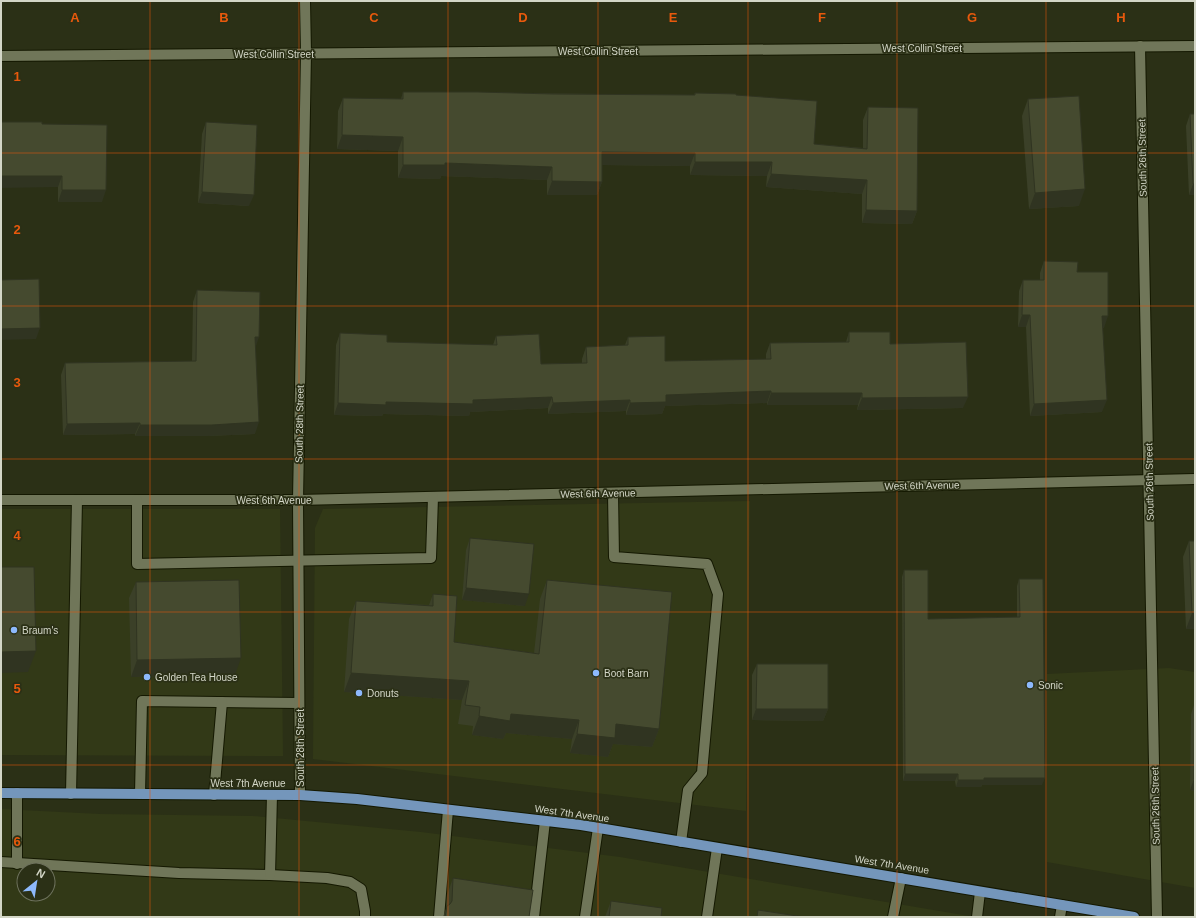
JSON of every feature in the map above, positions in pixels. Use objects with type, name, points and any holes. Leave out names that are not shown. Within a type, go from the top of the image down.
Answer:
[{"type":"main road","name":"West 7th Avenue","points":[[1,793],[300,795],[357,799],[598,828],[1134,917]]},
{"type":"street","name":"South 28th Street","points":[[300,795],[298,500],[306,53],[305,1]]},
{"type":"street","name":"South 26th Street","points":[[1140,46],[1157,917]]},
{"type":"street","name":"West Collin Street","points":[[1,56],[1195,46]]},
{"type":"street","name":"West 6th Avenue","points":[[1,500],[298,500],[1195,479]]},
{"type":"street","points":[[613,493],[614,557],[708,564],[718,594],[702,773],[688,790],[681,842]]},
{"type":"street","points":[[136,500],[137,564],[431,558],[433,497]]},
{"type":"street","points":[[72,794],[77,500]]},
{"type":"street","points":[[140,794],[142,701],[299,703]]},
{"type":"street","points":[[214,795],[222,702]]},
{"type":"street","points":[[17,862],[18,793]]},
{"type":"street","points":[[270,875],[272,795]]},
{"type":"street","points":[[439,917],[448,810]]},
{"type":"street","points":[[534,917],[545,821]]},
{"type":"street","points":[[585,917],[598,828]]},
{"type":"street","points":[[707,917],[717,848]]},
{"type":"street","points":[[1,862],[16,864]]},
{"type":"street","points":[[56,866],[179,873],[327,878],[350,882],[361,889],[365,917]]},
{"type":"street","points":[[893,917],[901,878]]},
{"type":"street","points":[[976,917],[980,892]]},
{"type":"street","points":[[1060,917],[1062,905]]},
{"type":"shaded area","points":[[750,501],[746,811],[313,759],[315,528],[323,509]]},
{"type":"shaded area","points":[[1,509],[280,509],[283,756],[1,755]]},
{"type":"shaded area","points":[[1169,668],[1195,672],[1195,888],[1047,862],[1047,674]]},
{"type":"shaded area","points":[[1,809],[100,814],[253,816],[421,832],[620,857],[975,917],[1,917]]},
{"type":"building","points":[[403,92],[695,95],[695,93],[736,94],[817,101],[814,144],[867,149],[868,107],[918,108],[917,211],[866,210],[867,180],[771,174],[772,162],[695,162],[695,153],[602,152],[602,182],[552,181],[552,167],[445,163],[445,165],[403,165],[403,137],[342,135],[343,98],[403,99]]},
{"type":"building","points":[[1079,96],[1085,189],[1035,193],[1028,99]]},
{"type":"building","points":[[1190,114],[1195,114],[1195,184],[1193,184]]},
{"type":"building","points":[[1,122],[107,125],[106,190],[62,190],[62,176],[1,176]]},
{"type":"building","points":[[206,122],[257,125],[254,195],[202,192]]},
{"type":"building","points":[[1044,261],[1078,262],[1077,272],[1108,272],[1108,316],[1102,316],[1107,400],[1034,404],[1030,315],[1022,315],[1023,280],[1044,280]]},
{"type":"building","points":[[39,279],[40,328],[1,329],[1,280]]},
{"type":"building","points":[[197,290],[260,292],[259,337],[255,337],[259,422],[212,425],[140,425],[140,423],[67,424],[65,363],[196,361]]},
{"type":"building","points":[[849,332],[890,332],[890,344],[966,342],[968,397],[862,398],[862,393],[771,393],[771,391],[666,395],[666,402],[630,403],[630,400],[553,403],[552,397],[473,400],[473,404],[386,402],[386,405],[338,403],[340,333],[387,335],[387,342],[497,345],[496,336],[539,334],[541,364],[587,363],[586,347],[628,345],[628,337],[665,336],[665,361],[771,359],[770,343],[849,342]]},
{"type":"building","points":[[470,538],[534,544],[529,594],[466,588]]},
{"type":"building","points":[[1189,541],[1195,541],[1195,613],[1192,613]]},
{"type":"building","points":[[1,567],[34,567],[36,651],[1,652]]},
{"type":"building","points":[[904,570],[928,570],[928,619],[1020,617],[1019,579],[1043,579],[1045,778],[984,778],[984,780],[958,780],[958,774],[905,774]]},
{"type":"building","points":[[239,580],[241,658],[137,660],[136,582]]},
{"type":"building","points":[[547,580],[672,592],[659,729],[616,724],[615,738],[577,734],[579,720],[511,714],[510,721],[479,716],[480,707],[465,705],[469,681],[351,673],[356,601],[433,606],[433,594],[457,596],[454,642],[539,654]]},
{"type":"building","points":[[757,664],[828,664],[828,709],[756,709]]},
{"type":"building","points":[[1195,702],[1195,779],[1194,779]]},
{"type":"building","points":[[453,878],[533,890],[529,917],[445,917],[447,906],[452,901]]},
{"type":"building","points":[[611,901],[662,908],[661,917],[609,917]]},
{"type":"building","points":[[758,910],[804,917],[757,917]]},
{"type":"place","name":"Braum's","points":[[14,630]]},
{"type":"place","name":"Boot Barn","points":[[596,673]]},
{"type":"place","name":"Golden Tea House","points":[[147,677]]},
{"type":"place","name":"Sonic","points":[[1030,685]]},
{"type":"place","name":"Donuts","points":[[359,693]]}]
